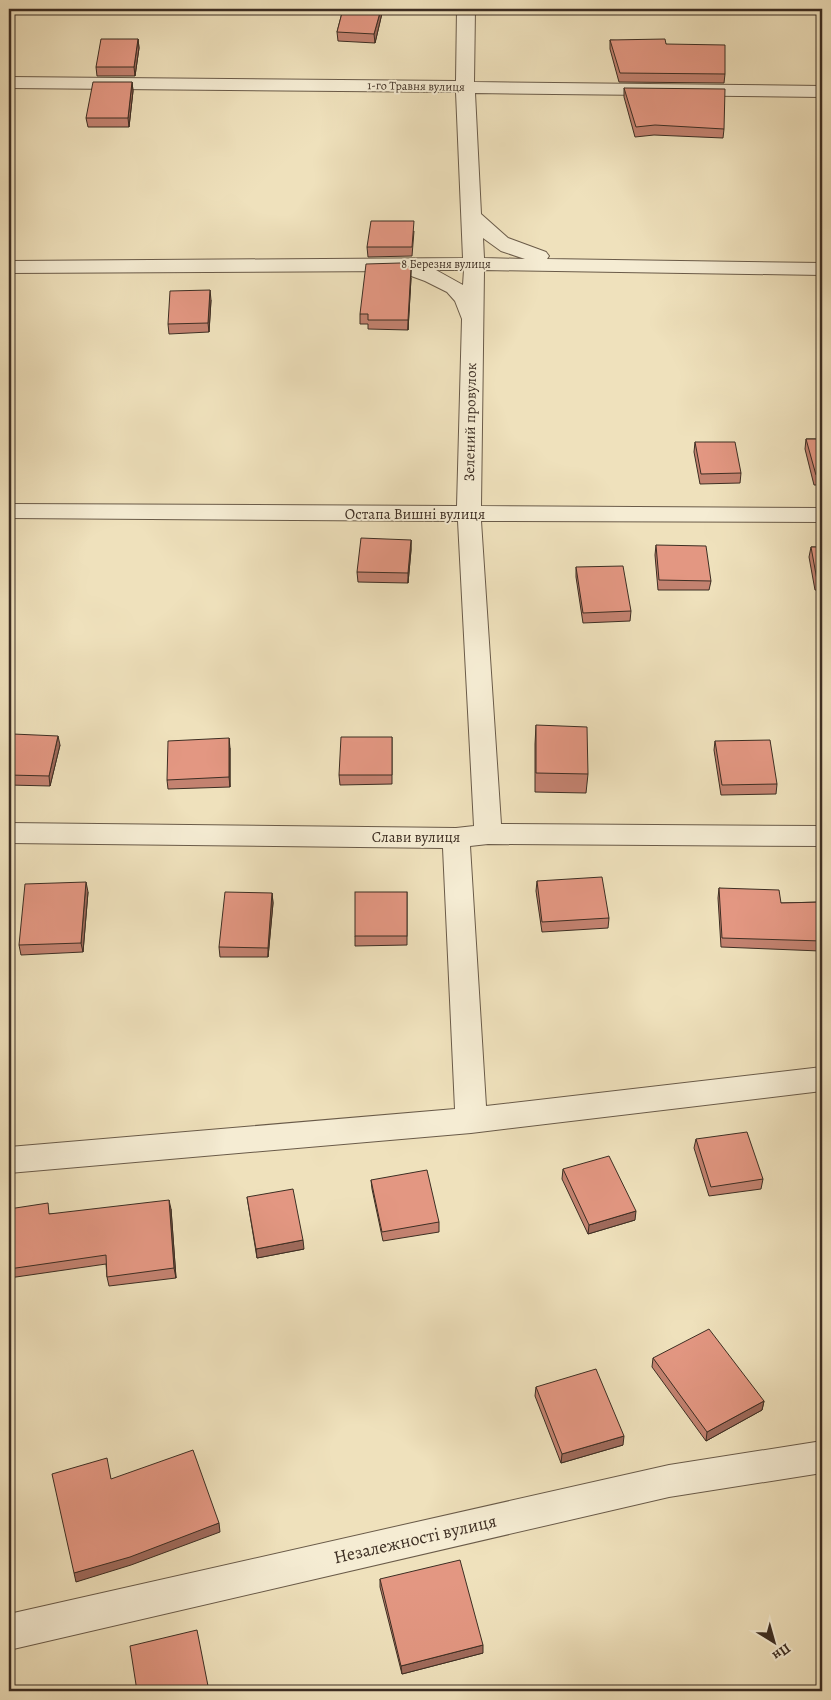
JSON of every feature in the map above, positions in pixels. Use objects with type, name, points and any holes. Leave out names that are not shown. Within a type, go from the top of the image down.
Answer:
[{"type":"street","name":"Зелений провулок","points":[[466,9],[465,86],[474,264],[469,515],[488,834]]},
{"type":"street","name":"1-го Травня вулиця","points":[[9,82],[822,91]]},
{"type":"street","points":[[472,215],[489,236],[504,245],[577,266]]},
{"type":"street","points":[[382,264],[406,268],[443,282],[465,299],[472,318]]},
{"type":"street","name":"8 Березня вулиця","points":[[9,267],[474,264],[822,270]]},
{"type":"street","name":"Остапа Вишні вулиця","points":[[9,511],[469,515],[822,515]]},
{"type":"street","name":"Слави вулиця","points":[[9,833],[456,838],[488,834],[822,836]]},
{"type":"street","points":[[456,838],[471,1120]]},
{"type":"street","points":[[9,1160],[471,1120],[822,1079]]},
{"type":"street","name":"Незалежності вулиця","points":[[9,1632],[669,1481],[822,1457]]},
{"type":"building","points":[[343,9],[381,9],[374,34],[337,32]]},
{"type":"building","points":[[101,39],[138,39],[134,67],[96,67]]},
{"type":"building","points":[[665,39],[666,44],[725,45],[725,74],[620,73],[610,40]]},
{"type":"building","points":[[93,82],[132,82],[128,118],[86,118]]},
{"type":"building","points":[[624,88],[725,89],[724,129],[655,125],[636,127]]},
{"type":"building","points":[[371,221],[414,221],[412,247],[367,247]]},
{"type":"building","points":[[400,263],[411,268],[408,320],[368,320],[368,314],[360,314],[366,264]]},
{"type":"building","points":[[210,290],[208,323],[168,324],[170,291]]},
{"type":"building","points":[[806,439],[822,439],[822,475],[816,475]]},
{"type":"building","points":[[695,442],[735,442],[741,473],[701,474]]},
{"type":"building","points":[[361,538],[411,540],[408,573],[357,572]]},
{"type":"building","points":[[656,545],[706,546],[711,581],[659,580]]},
{"type":"building","points":[[811,547],[822,547],[822,580],[817,580]]},
{"type":"building","points":[[623,566],[631,611],[583,613],[576,567]]},
{"type":"building","points":[[536,725],[587,727],[588,774],[536,773]]},
{"type":"building","points":[[13,734],[58,736],[49,776],[9,775],[9,736]]},
{"type":"building","points":[[341,737],[392,737],[392,775],[339,775]]},
{"type":"building","points":[[229,738],[229,777],[167,780],[168,741]]},
{"type":"building","points":[[770,740],[777,784],[722,785],[715,741]]},
{"type":"building","points":[[602,877],[609,918],[542,922],[537,881]]},
{"type":"building","points":[[86,882],[81,943],[19,945],[25,884]]},
{"type":"building","points":[[719,888],[779,890],[781,903],[822,902],[822,941],[722,938]]},
{"type":"building","points":[[225,892],[272,893],[268,948],[219,947]]},
{"type":"building","points":[[355,892],[407,892],[407,936],[355,936]]},
{"type":"building","points":[[747,1132],[763,1179],[711,1187],[696,1139]]},
{"type":"building","points":[[609,1156],[636,1211],[589,1225],[563,1169]]},
{"type":"building","points":[[427,1170],[439,1222],[382,1232],[371,1180]]},
{"type":"building","points":[[293,1189],[303,1240],[256,1249],[247,1197]]},
{"type":"building","points":[[169,1200],[174,1268],[107,1277],[106,1255],[9,1269],[9,1209],[48,1203],[49,1214]]},
{"type":"building","points":[[709,1329],[764,1401],[707,1432],[653,1358]]},
{"type":"building","points":[[596,1369],[624,1436],[562,1454],[536,1387]]},
{"type":"building","points":[[193,1450],[219,1523],[130,1557],[74,1573],[52,1474],[107,1458],[111,1479]]},
{"type":"building","points":[[460,1560],[483,1645],[401,1666],[380,1579]]},
{"type":"building","points":[[197,1630],[209,1691],[137,1691],[130,1646]]}]
